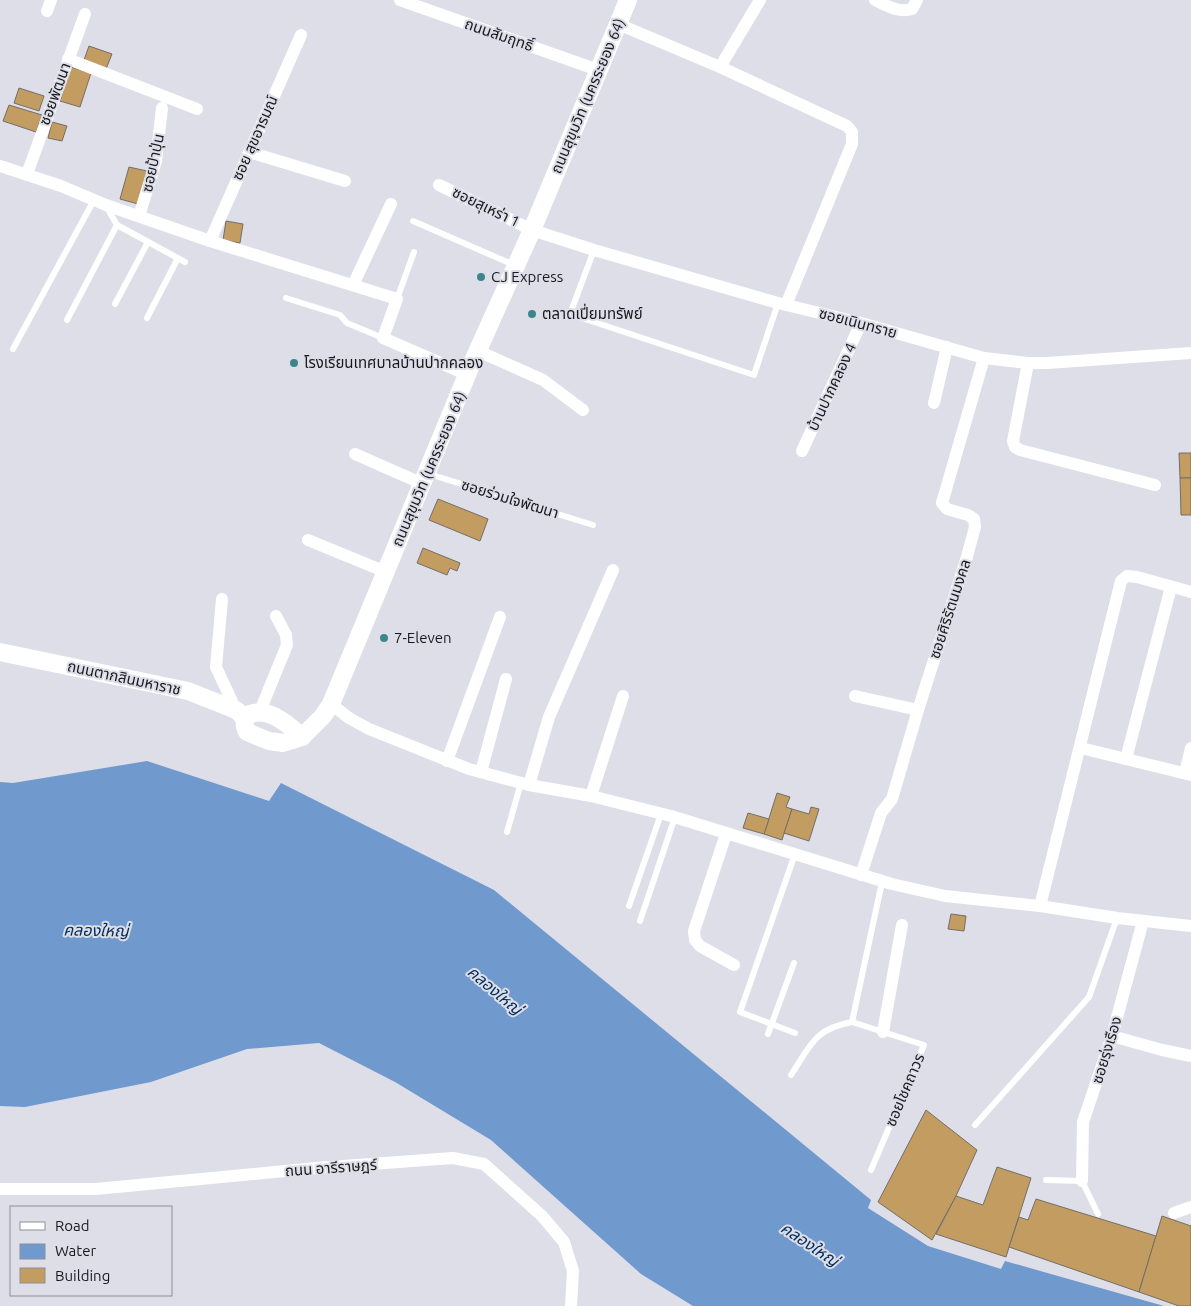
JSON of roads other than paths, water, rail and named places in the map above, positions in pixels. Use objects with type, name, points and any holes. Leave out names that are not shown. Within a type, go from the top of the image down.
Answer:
[{"type":"street","name":"ถนนสัมฤทธิ์","points":[[400,0],[598,70]]},
{"type":"street","name":"ถนนสุขุมวิท (นครระยอง 64)","points":[[302,737],[332,704],[478,351],[532,230],[628,0]]},
{"type":"street","points":[[720,67],[760,0]]},
{"type":"street","points":[[875,0],[895,10],[905,11],[912,9],[916,0]]},
{"type":"street","name":"ซอยพัฒนา","points":[[26,174],[84,14]]},
{"type":"street","points":[[618,24],[720,67],[847,126],[852,132],[852,144],[782,304]]},
{"type":"street","name":"ซอย สุขอารมณ์","points":[[210,241],[301,35]]},
{"type":"street","points":[[68,59],[197,110]]},
{"type":"street","name":"ซอยป้าปุ่น","points":[[139,216],[156,161],[162,108]]},
{"type":"street","points":[[249,152],[345,180]]},
{"type":"street","points":[[0,166],[61,186],[100,203],[210,241],[397,298],[383,338],[468,375]]},
{"type":"street","name":"ซอยสุเหร่า 1","points":[[439,185],[532,230]]},
{"type":"street","points":[[353,285],[392,204]]},
{"type":"street","name":"ซอยเนินทราย","points":[[532,230],[594,250],[782,304],[861,323],[984,358],[1028,363],[1191,353]]},
{"type":"street","name":"บ้านปากคลอง 4","points":[[802,451],[861,323]]},
{"type":"street","points":[[934,403],[947,347]]},
{"type":"street","points":[[478,351],[543,380],[583,410]]},
{"type":"street","name":"ซอยศิริรัตนมงคล","points":[[860,875],[881,813],[892,799],[975,527],[974,518],[946,510],[942,504],[984,358]]},
{"type":"street","points":[[1028,363],[1013,442],[1015,448],[1155,485]]},
{"type":"street","points":[[355,454],[425,479]]},
{"type":"street","points":[[308,540],[386,572]]},
{"type":"street","points":[[525,784],[548,717],[613,570]]},
{"type":"street","points":[[1040,906],[1081,748],[1121,581],[1127,576],[1137,577],[1191,592]]},
{"type":"street","points":[[1126,759],[1171,587]]},
{"type":"street","points":[[222,599],[216,667],[247,712]]},
{"type":"street","points":[[276,616],[286,636],[287,645],[247,712],[245,727],[248,732],[269,741],[283,743],[302,737]]},
{"type":"street","points":[[448,761],[500,617]]},
{"type":"street","name":"ถนนตากสินมหาราช","points":[[0,652],[188,692],[247,712],[286,722],[302,737]]},
{"type":"street","points":[[481,772],[506,679]]},
{"type":"street","points":[[591,796],[623,696]]},
{"type":"street","points":[[855,696],[918,710]]},
{"type":"street","points":[[332,704],[349,718],[369,729],[448,761],[481,772],[525,784],[591,796],[660,814],[882,882],[945,896],[1040,906],[1117,918],[1191,926]]},
{"type":"street","points":[[1081,748],[1188,774],[1191,748]]},
{"type":"street","points":[[726,834],[694,931],[695,940],[700,946],[734,965]]},
{"type":"street","name":"ซอยรุ่งเรือง","points":[[1082,1180],[1084,1122],[1112,1036],[1143,921]]},
{"type":"street","points":[[883,1032],[902,925]]},
{"type":"street","points":[[1112,1036],[1191,1056]]},
{"type":"street","name":"ถนน อารีราษฎร์","points":[[0,1189],[96,1188],[316,1168],[453,1158],[484,1164],[542,1216],[564,1242],[573,1271],[571,1306]]},
{"type":"street","points":[[1174,1212],[1191,1207]]},
{"type":"lane","points":[[12,349],[100,203],[117,225],[185,262]]},
{"type":"lane","points":[[413,221],[516,265]]},
{"type":"lane","points":[[67,320],[117,225]]},
{"type":"lane","points":[[115,304],[148,242]]},
{"type":"lane","points":[[594,250],[570,314],[754,375],[782,304]]},
{"type":"lane","points":[[397,298],[414,252]]},
{"type":"lane","points":[[147,318],[178,258]]},
{"type":"lane","points":[[286,298],[340,315],[348,323],[383,338]]},
{"type":"lane","name":"ซอยร่วมใจพัฒนา","points":[[425,479],[593,524]]},
{"type":"lane","points":[[507,832],[525,784]]},
{"type":"lane","points":[[629,906],[660,814]]},
{"type":"lane","points":[[640,921],[674,818]]},
{"type":"lane","points":[[795,854],[740,1012],[795,1033]]},
{"type":"lane","points":[[791,1075],[818,1036],[834,1026],[852,1022],[882,882]]},
{"type":"lane","points":[[974,1125],[1089,997],[1117,918]]},
{"type":"lane","points":[[768,1034],[794,963]]},
{"type":"lane","name":"ซอยโชคถาวร","points":[[852,1022],[924,1045],[871,1170]]},
{"type":"lane","points":[[1046,1180],[1082,1180],[1098,1214]]},
{"type":"water","name":"คลองใหญ่","points":[[147,761],[269,801],[281,783],[494,890],[871,1200],[868,1208],[928,1246],[1001,1269],[1005,1261],[1164,1306],[693,1306],[641,1274],[491,1140],[395,1082],[319,1043],[247,1049],[151,1082],[25,1107],[0,1106],[0,782],[13,783]]},
{"type":"place","name":"CJ Express","points":[[481,277]]},
{"type":"place","name":"ตลาดเปี่ยมทรัพย์","points":[[532,314]]},
{"type":"place","name":"โรงเรียนเทศบาลบ้านปากคลอง","points":[[294,363]]},
{"type":"place","name":"7-Eleven","points":[[384,638]]}]
